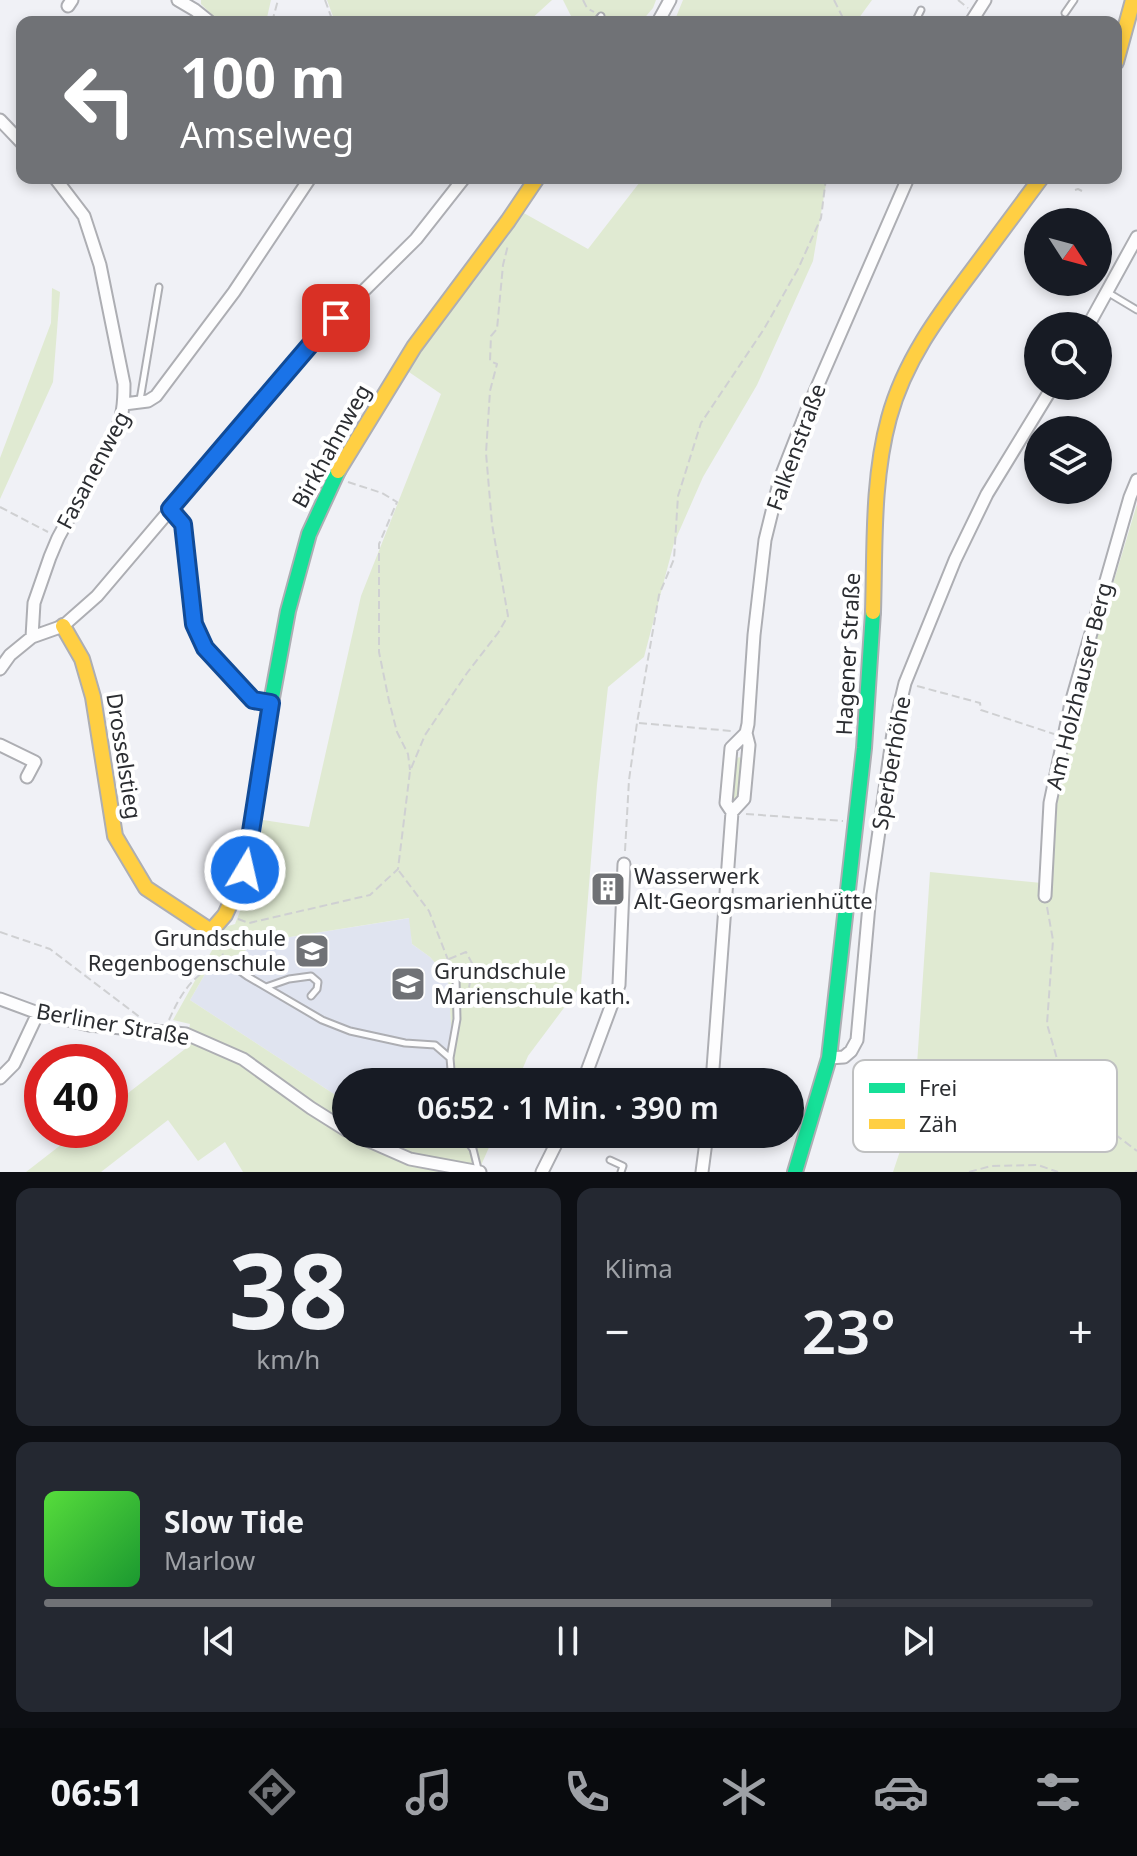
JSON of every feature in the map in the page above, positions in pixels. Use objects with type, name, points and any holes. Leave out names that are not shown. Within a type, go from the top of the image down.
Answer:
[{"type":"street","points":[[178,0],[195,5]]},
{"type":"street","points":[[1122,36],[1130,1]]},
{"type":"street","points":[[0,120],[16,137]]},
{"type":"street","points":[[60,184],[84,216],[100,265],[124,384],[124,404]]},
{"type":"street","name":"Fasanenweg","points":[[32,637],[34,603],[58,538],[121,422],[124,404],[148,401],[156,396],[234,292],[306,184]]},
{"type":"street","points":[[0,669],[10,655],[32,637],[63,626],[97,596],[316,338],[416,239],[459,184]]},
{"type":"street","name":"Birkhahnweg","points":[[225,915],[245,870],[288,611],[309,534],[335,477],[414,347],[533,184]]},
{"type":"street","name":"Falkenstraße","points":[[732,812],[744,799],[749,745],[746,733],[765,540],[780,479],[905,184]]},
{"type":"street","name":"Hagener Straße","points":[[795,1172],[829,1058],[870,687],[877,492],[889,418],[919,346],[1037,184]]},
{"type":"street","points":[[1112,283],[1137,237]]},
{"type":"street","name":"Sperberhöhe","points":[[829,1058],[844,1057],[857,1040],[870,894],[893,733],[905,683],[955,560],[987,494],[1044,400]]},
{"type":"street","name":"Am Holzhauser Berg","points":[[1045,896],[1050,803],[1063,737],[1137,480]]},
{"type":"street","points":[[170,509],[183,524],[194,624],[205,648],[253,700],[271,703]]},
{"type":"street","name":"Drosselstieg","points":[[63,626],[82,659],[93,697],[115,836],[146,888],[211,931]]},
{"type":"street","name":"Falkenstraße","points":[[713,1068],[732,812],[726,803],[731,748],[746,733]]},
{"type":"street","points":[[0,745],[35,762],[27,777]]},
{"type":"street","points":[[588,1068],[619,985],[624,864]]},
{"type":"street","points":[[211,931],[225,915]]},
{"type":"street","name":"Berliner Straße","points":[[0,999],[38,1013],[89,1025],[186,1034],[243,1059],[332,1121]]},
{"type":"street","points":[[0,1078],[14,1064],[38,1013]]},
{"type":"street","points":[[385,1148],[410,1159],[479,1172]]},
{"type":"street","points":[[542,1172],[554,1148]]},
{"type":"street","points":[[702,1172],[705,1148]]},
{"type":"lane","points":[[1065,13],[1074,0]]},
{"type":"lane","points":[[918,16],[921,10]]},
{"type":"lane","points":[[139,403],[159,287]]},
{"type":"lane","points":[[1112,295],[1137,310]]},
{"type":"lane","points":[[226,961],[322,1020],[350,1031],[405,1043],[435,1045],[450,1058]]},
{"type":"lane","points":[[265,987],[311,976],[318,982],[311,996]]},
{"type":"lane","points":[[451,1068],[457,1019],[456,979]]},
{"type":"lane","points":[[472,1148],[479,1172]]},
{"type":"lane","points":[[610,1160],[623,1166],[621,1172]]},
{"type":"path","points":[[624,864],[629,780],[637,723],[659,595],[674,559],[678,496],[701,423],[764,329],[798,269],[821,218],[826,184]]},
{"type":"path","points":[[1075,190],[1082,191]]},
{"type":"path","points":[[410,771],[425,735],[508,616],[492,524],[486,453],[490,391],[497,364],[490,361],[491,336],[497,329],[503,265],[510,234],[508,221]]},
{"type":"path","points":[[225,915],[249,923],[370,895],[398,869],[410,771],[408,754],[397,732],[379,652],[379,544],[397,502],[382,493],[335,477]]},
{"type":"path","points":[[0,507],[58,538]]},
{"type":"path","points":[[905,683],[980,703],[981,710],[1063,737]]},
{"type":"path","points":[[637,723],[746,733]]},
{"type":"path","points":[[732,812],[856,822]]},
{"type":"path","points":[[398,869],[429,911],[456,979]]},
{"type":"path","points":[[1045,896],[1053,940],[1047,1024],[1057,1060]]},
{"type":"path","points":[[167,1032],[174,1009],[191,982],[205,970],[226,961],[211,931]]},
{"type":"path","points":[[0,932],[50,949],[124,1005]]},
{"type":"path","points":[[448,960],[466,952],[473,965],[468,1002],[457,1019]]},
{"type":"path","points":[[1117,1136],[1137,1151]]},
{"type":"path","points":[[969,1172],[991,1166],[1038,1165],[1058,1172]]},
{"type":"shaded area","points":[[410,918],[412,944],[430,957],[448,978],[454,1068],[332,1068],[332,1093],[190,1000],[212,962],[243,953],[253,943]]},
{"type":"green space","points":[[201,0],[271,0],[267,16],[213,16]]},
{"type":"green space","points":[[327,0],[552,0],[535,16],[333,16]]},
{"type":"green space","points":[[563,0],[656,0],[646,16],[571,16]]},
{"type":"green space","points":[[683,0],[872,0],[860,16],[676,16]]},
{"type":"green space","points":[[638,184],[826,184],[813,261],[757,385],[703,477],[674,543],[644,657],[608,687],[581,985],[528,1056],[523,1068],[454,1068],[448,978],[430,957],[412,944],[409,918],[253,943],[243,953],[212,962],[190,1000],[332,1093],[332,1148],[489,1148],[478,1172],[243,1172],[225,1142],[198,1161],[168,1120],[101,1172],[26,1172],[57,1148],[128,1148],[128,1093],[185,1049],[190,1024],[173,1020],[225,927],[235,924],[257,868],[263,820],[309,827],[361,596],[441,394],[406,370],[522,212],[588,249]]},
{"type":"green space","points":[[52,288],[60,292],[53,382],[0,499],[0,458],[51,323]]},
{"type":"green space","points":[[1137,504],[1137,1172],[893,1172],[900,1152],[1117,1152],[1117,1060],[917,1060],[930,872],[1052,884],[1057,805],[1076,707]]},
{"type":"green space","points":[[739,757],[746,761],[743,796],[735,800],[728,794],[731,764]]},
{"type":"traffic: fast","points":[[231,902],[245,870],[288,611],[309,534],[338,471]]},
{"type":"traffic: fast","points":[[795,1172],[829,1058],[864,748],[873,612]]},
{"type":"traffic: slow","points":[[1122,40],[1133,0]]},
{"type":"traffic: slow","points":[[338,471],[414,347],[533,184]]},
{"type":"traffic: slow","points":[[873,612],[877,490],[895,397],[935,323],[1037,184]]},
{"type":"traffic: slow","points":[[63,626],[82,659],[93,697],[115,836],[146,888],[211,931],[225,915],[231,902]]},
{"type":"place","name":"Wasserwerk Alt-Georgsmarienhütte","points":[[608,889]]},
{"type":"place","name":"Grundschule Regenbogenschule","points":[[312,951]]},
{"type":"place","name":"Grundschule Marienschule kath.","points":[[408,984]]},
{"type":"route","points":[[245,870],[271,703],[253,700],[205,648],[194,624],[183,524],[170,509],[336,318]]}]
